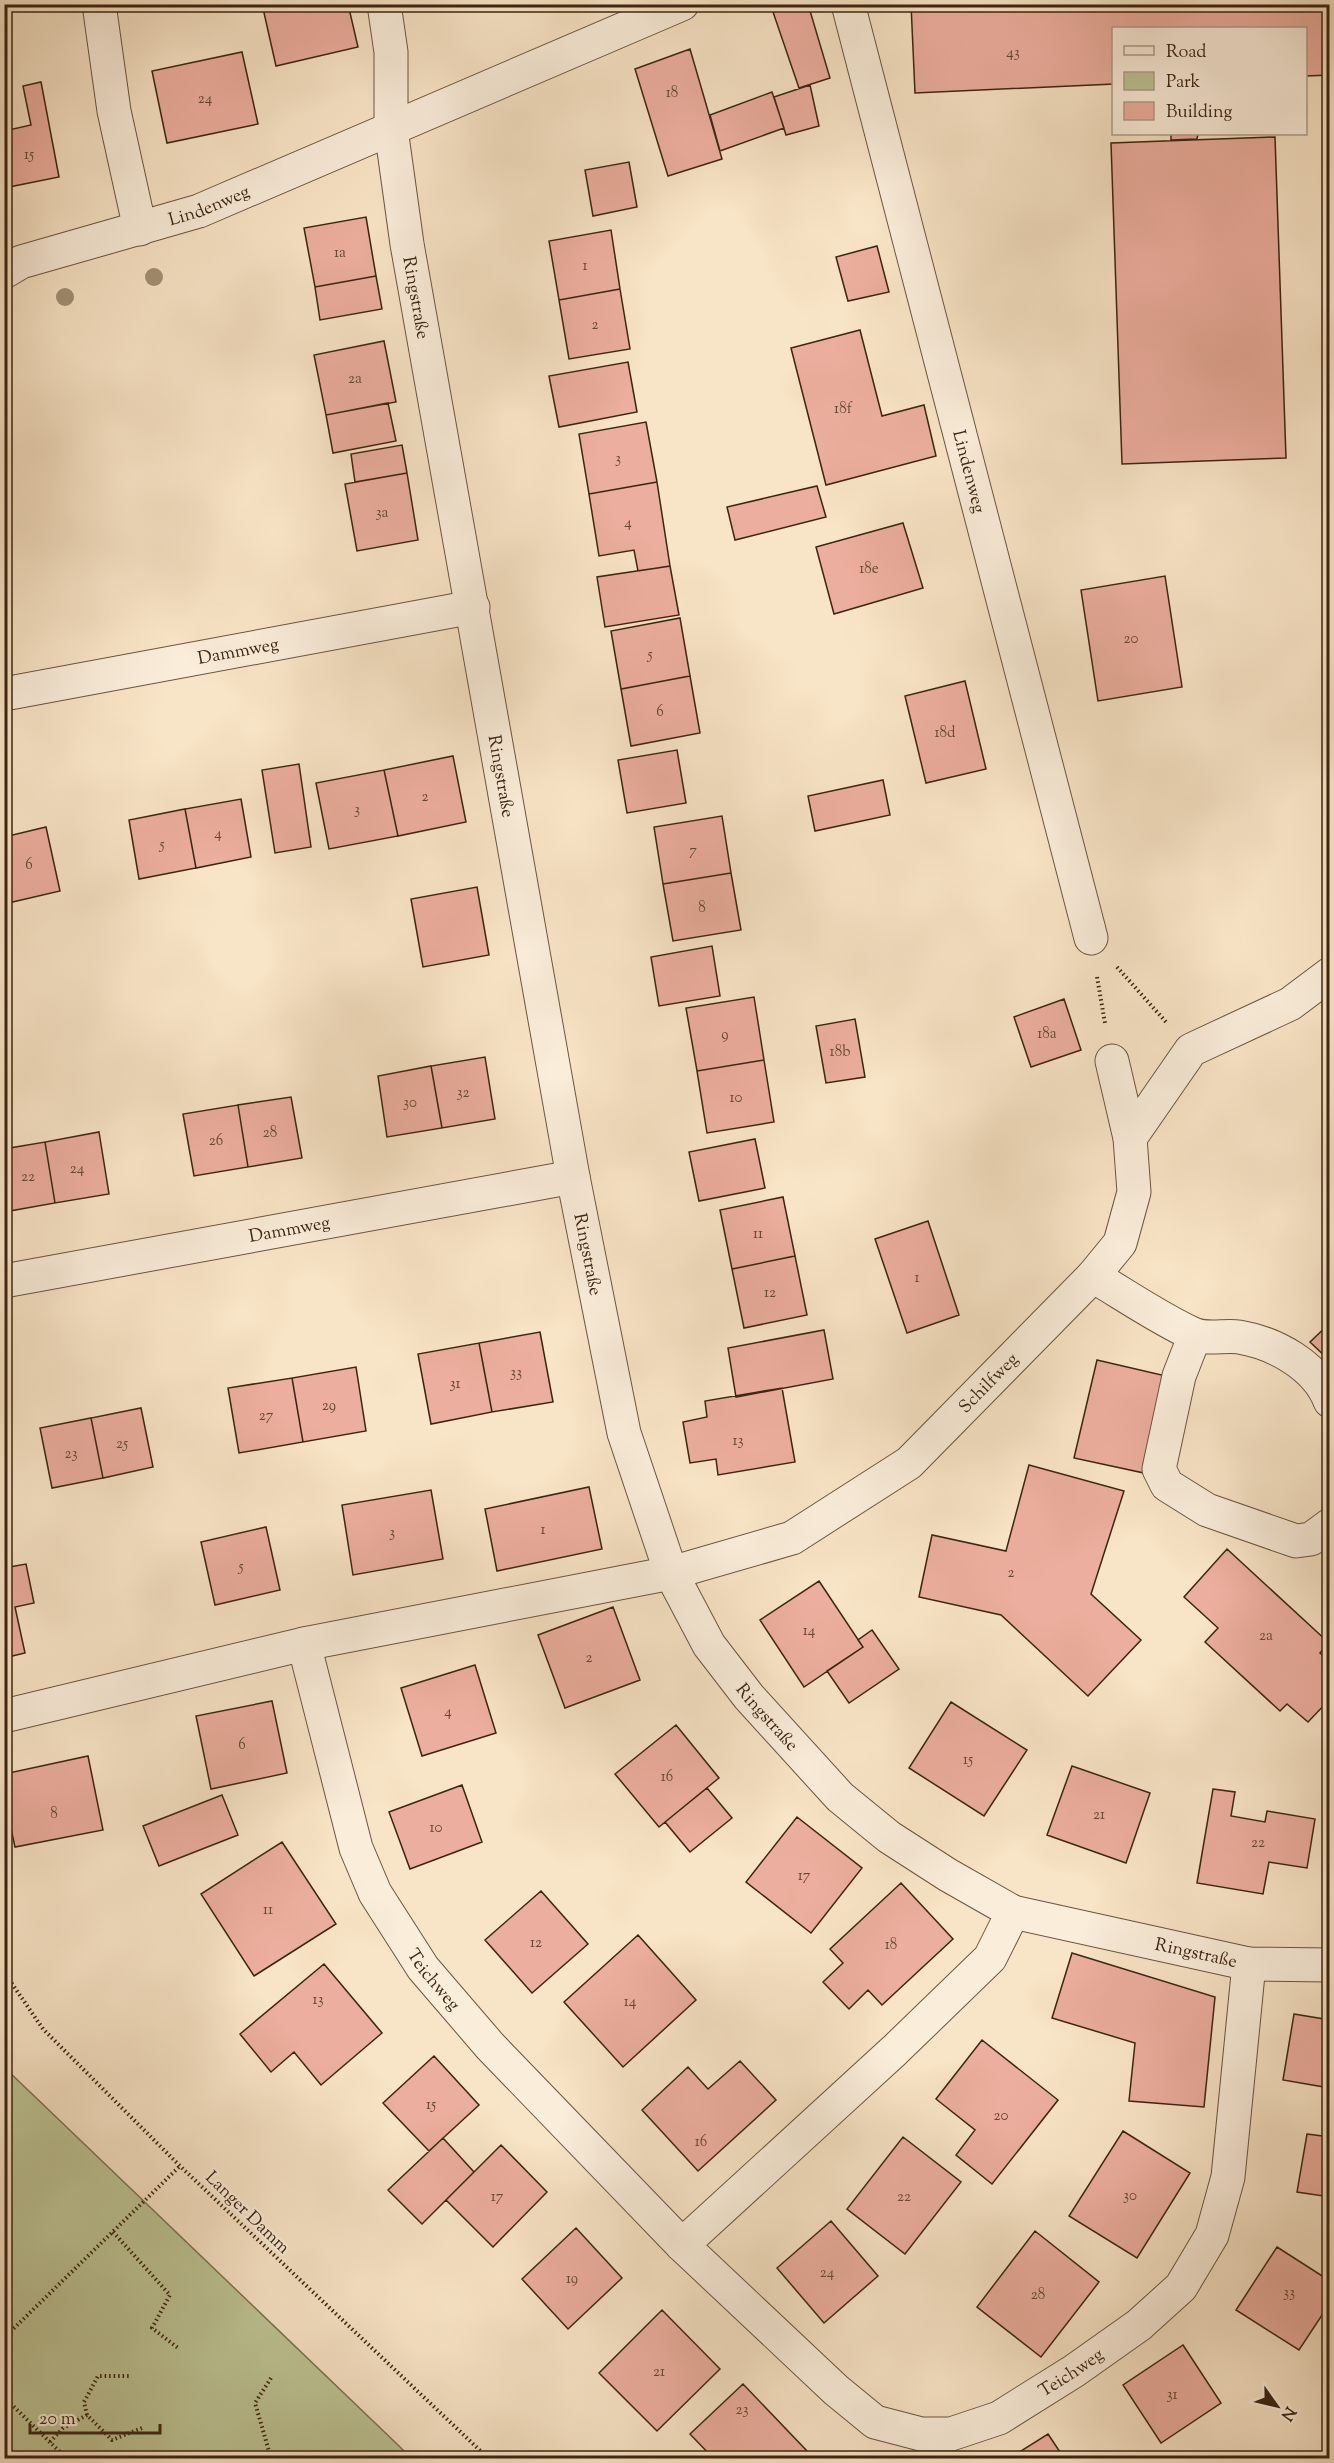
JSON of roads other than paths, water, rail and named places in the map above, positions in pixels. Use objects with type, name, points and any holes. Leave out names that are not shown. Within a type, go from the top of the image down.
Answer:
[{"type":"street","points":[[99,4],[114,111],[140,229]]},
{"type":"street","points":[[384,4],[391,52],[391,129]]},
{"type":"street","name":"Lindenweg","points":[[10,264],[198,211],[682,4]]},
{"type":"street","name":"Lindenweg","points":[[848,4],[1091,938]]},
{"type":"street","name":"Ringstraße","points":[[391,129],[407,244],[573,1177],[624,1433],[671,1573],[710,1645],[783,1736],[840,1797],[889,1837],[948,1875],[1012,1912],[1249,1964],[1329,1965]]},
{"type":"street","name":"Dammweg","points":[[4,694],[473,607]]},
{"type":"street","points":[[1130,1138],[1191,1050],[1290,1004],[1329,974]]},
{"type":"street","name":"Schilfweg","points":[[671,1573],[792,1538],[909,1463],[1093,1276],[1120,1243],[1134,1192],[1130,1138],[1112,1061]]},
{"type":"street","name":"Dammweg","points":[[4,1281],[573,1177]]},
{"type":"street","points":[[1093,1276],[1195,1335],[1240,1337],[1274,1348],[1309,1369],[1320,1382],[1329,1401]]},
{"type":"street","points":[[1195,1335],[1179,1376],[1159,1469],[1162,1480],[1207,1510],[1296,1541],[1311,1539],[1329,1525]]},
{"type":"street","points":[[4,1716],[304,1644],[671,1573]]},
{"type":"street","name":"Teichweg","points":[[304,1644],[356,1848],[381,1902],[423,1968],[490,2046],[682,2245],[836,2390],[875,2422],[921,2434],[951,2434],[999,2418],[1074,2371],[1139,2325],[1181,2288],[1212,2235],[1228,2177],[1249,1964]]},
{"type":"street","points":[[682,2245],[895,2050],[990,1958],[1012,1912]]}]
